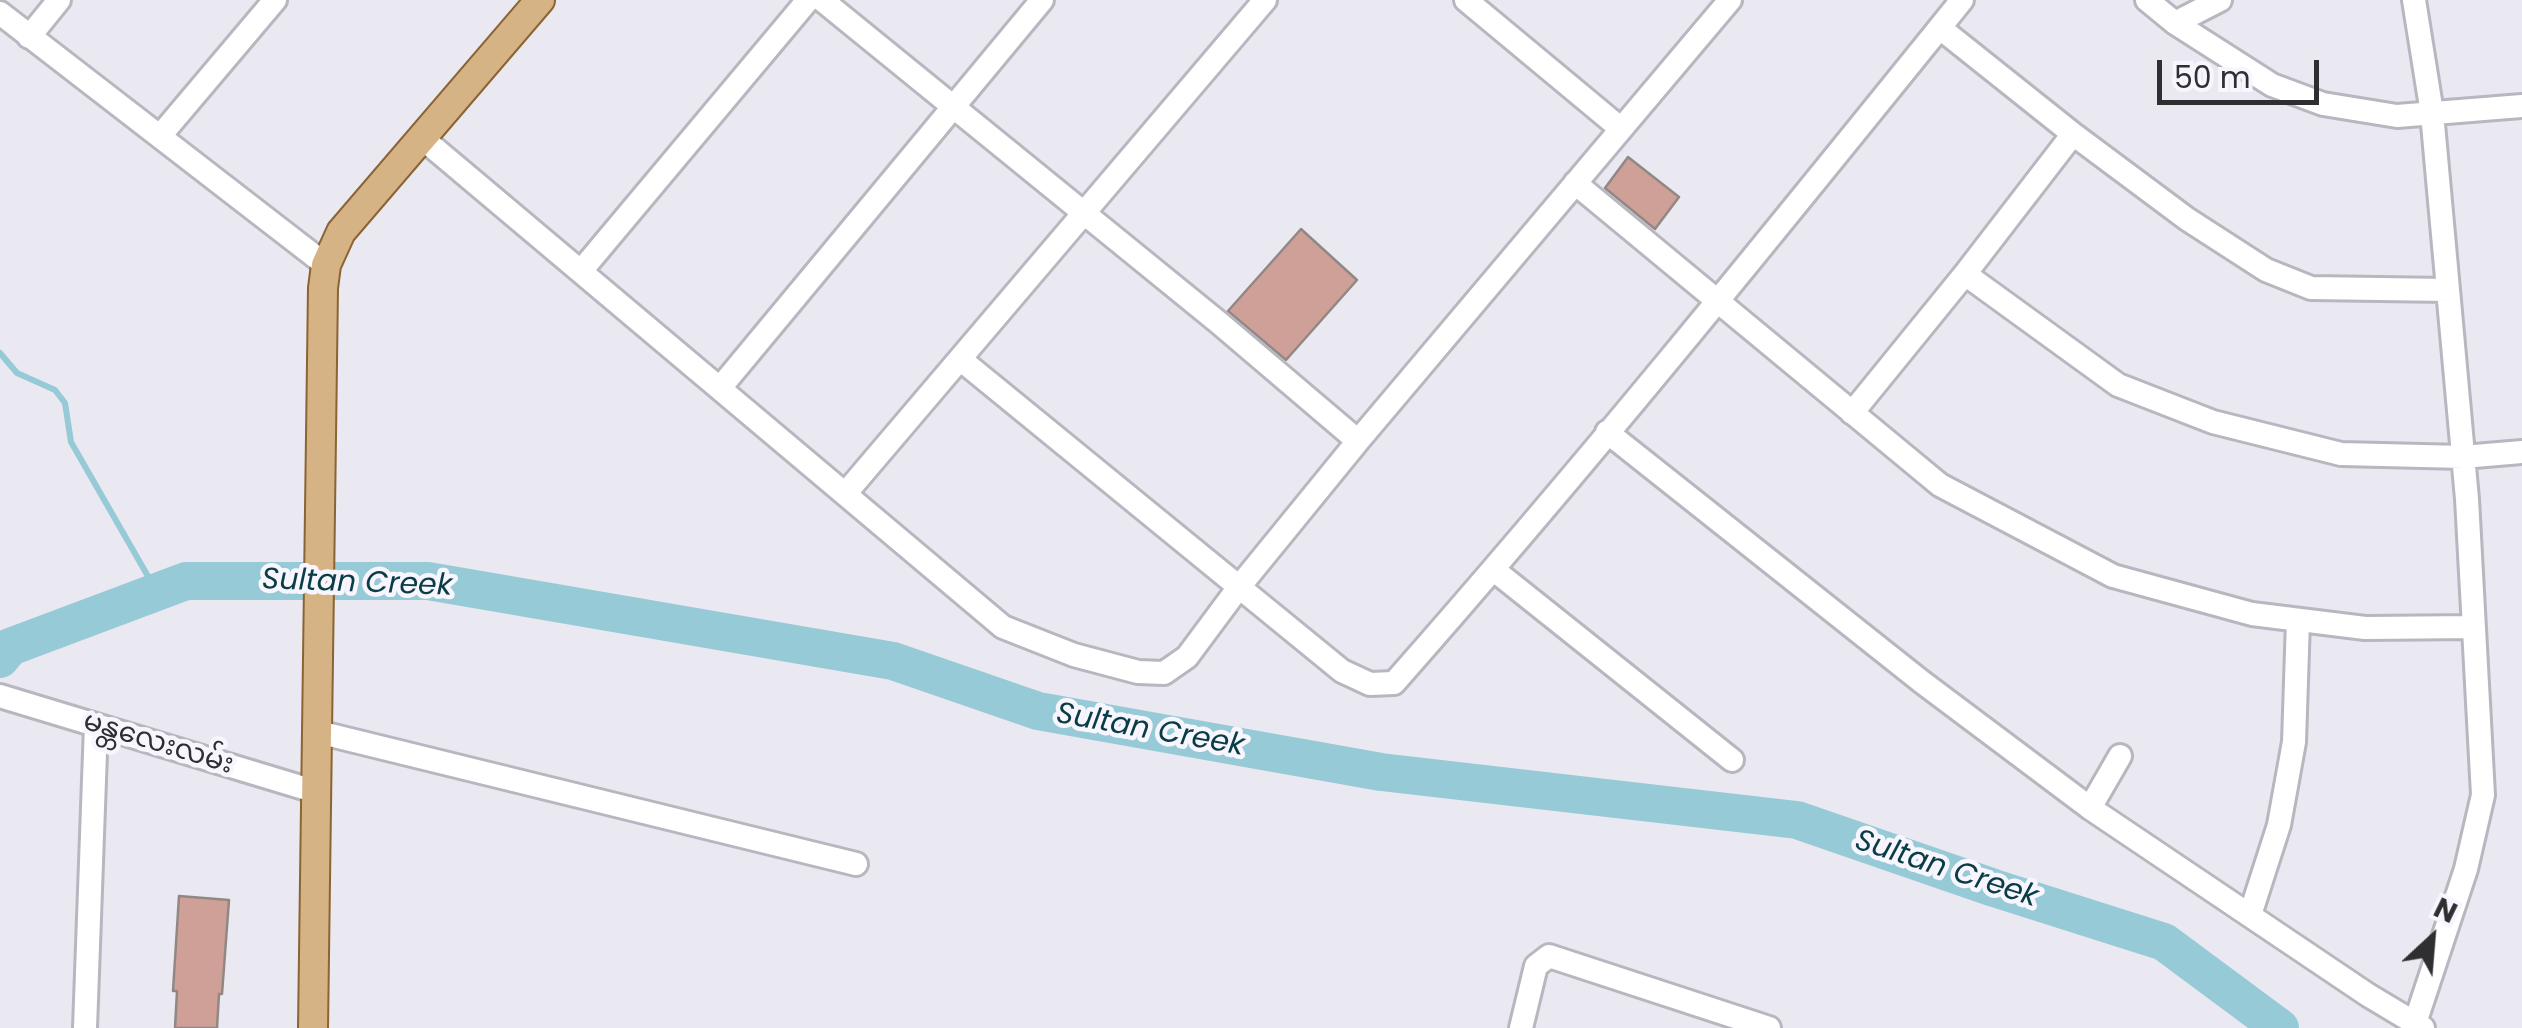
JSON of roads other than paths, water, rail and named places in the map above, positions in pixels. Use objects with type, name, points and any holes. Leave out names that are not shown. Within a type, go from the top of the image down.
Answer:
[{"type":"main road","points":[[312,1028],[326,265],[342,232],[540,0]]},
{"type":"street","points":[[29,37],[59,0]]},
{"type":"street","points":[[160,136],[275,0]]},
{"type":"street","points":[[581,271],[808,0]]},
{"type":"street","points":[[822,0],[1358,441]]},
{"type":"street","points":[[720,388],[1042,0]]},
{"type":"street","points":[[845,494],[1265,0]]},
{"type":"street","points":[[1466,0],[1494,9],[1620,128]]},
{"type":"street","points":[[422,138],[1003,627],[1074,655],[1138,672],[1164,673],[1187,657],[1358,441],[1730,0]]},
{"type":"street","points":[[960,359],[1342,671],[1370,684],[1394,683],[1718,302],[1962,0]]},
{"type":"street","points":[[2147,0],[2174,23],[2272,86],[2323,104],[2397,116],[2522,106]]},
{"type":"street","points":[[2174,23],[2220,0]]},
{"type":"street","points":[[1607,432],[1922,682],[2090,808],[2419,1026],[2466,870],[2483,795],[2463,458],[2432,113],[2414,0]]},
{"type":"street","points":[[0,13],[326,265]]},
{"type":"street","points":[[1940,28],[2187,219],[2266,270],[2311,288],[2448,290]]},
{"type":"street","points":[[1852,413],[2073,134]]},
{"type":"street","points":[[1574,182],[1940,484],[2113,576],[2252,614],[2364,628],[2474,627]]},
{"type":"street","points":[[1965,274],[2118,385],[2213,422],[2341,454],[2463,458],[2522,452]]},
{"type":"street","points":[[1494,570],[1732,760]]},
{"type":"street","points":[[2250,915],[2279,825],[2294,742],[2298,620]]},
{"type":"street","name":"မန္တလေးလမ်း","points":[[0,696],[317,792]]},
{"type":"street","points":[[85,1028],[96,725]]},
{"type":"street","points":[[318,732],[856,864]]},
{"type":"street","points":[[2090,808],[2120,756]]},
{"type":"street","points":[[1521,1028],[1536,966],[1550,956],[1769,1028]]},
{"type":"waterway","points":[[0,353],[17,373],[55,390],[65,403],[71,442],[157,592]]},
{"type":"waterway","name":"Sultan Creek","points":[[0,659],[10,647],[186,581],[428,581],[893,661],[1038,711],[1381,772],[1797,820],[2164,942],[2280,1028]]}]
